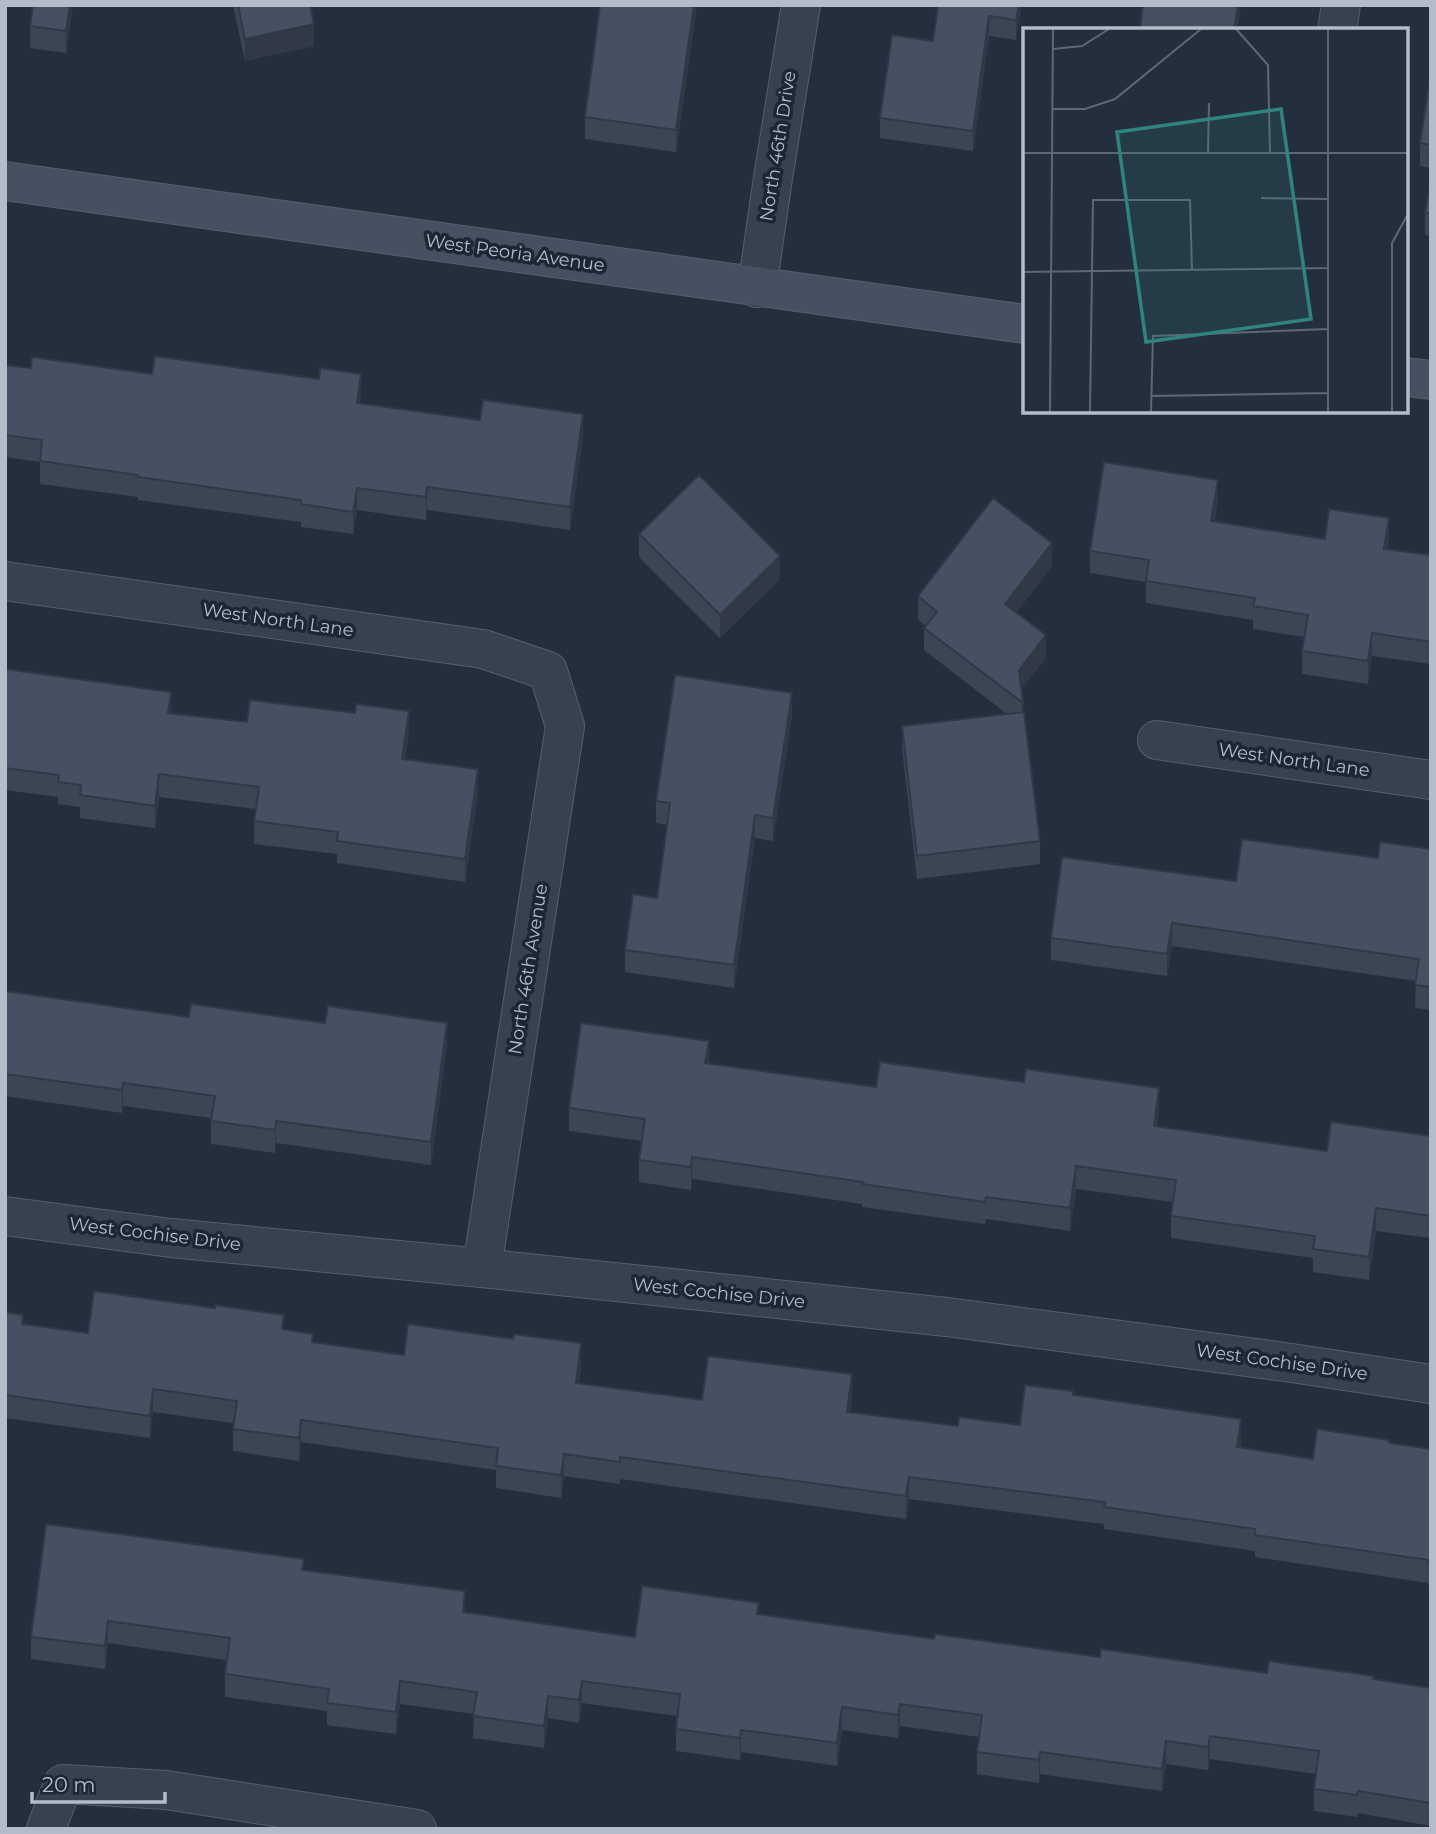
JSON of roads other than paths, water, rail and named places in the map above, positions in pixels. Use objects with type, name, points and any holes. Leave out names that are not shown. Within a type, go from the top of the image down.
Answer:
[{"type":"main road","name":"West Peoria Avenue","points":[[5,181],[1023,324]]},
{"type":"main road","points":[[1408,377],[1431,380]]},
{"type":"street","name":"North 46th Drive","points":[[757,288],[801,5]]},
{"type":"street","points":[[1337,28],[1341,5]]},
{"type":"street","name":"West North Lane","points":[[5,582],[483,649],[548,671]]},
{"type":"street","name":"North 46th Avenue","points":[[482,1268],[565,726],[548,671]]},
{"type":"street","name":"West North Lane","points":[[1157,740],[1431,780]]},
{"type":"street","name":"West Cochise Drive","points":[[5,1216],[171,1238],[947,1317],[1431,1384]]},
{"type":"street","points":[[46,1829],[62,1783],[166,1790],[417,1829]]}]
